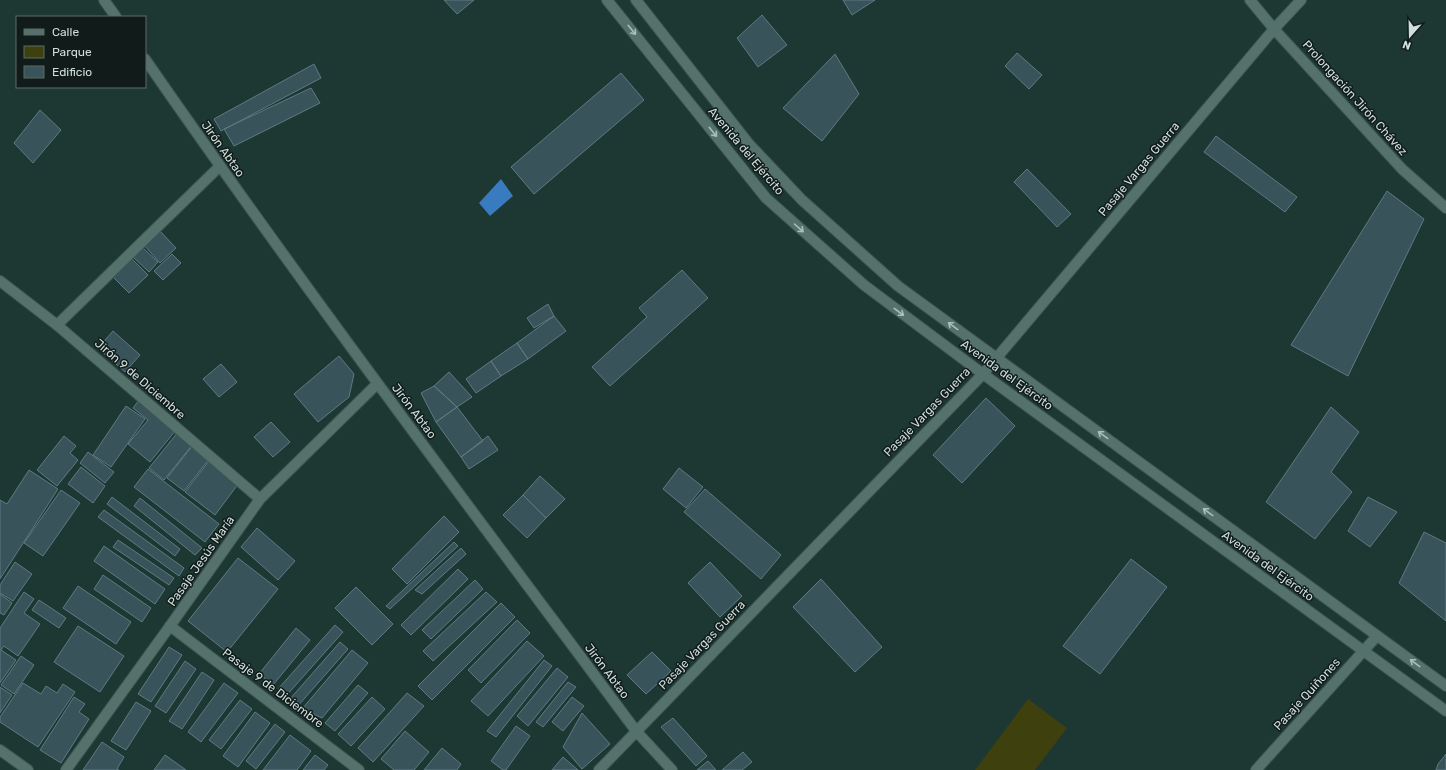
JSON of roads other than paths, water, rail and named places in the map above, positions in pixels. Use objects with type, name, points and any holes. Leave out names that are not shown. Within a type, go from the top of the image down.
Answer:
[{"type":"street","points":[[104,0],[115,16]]},
{"type":"street","name":"Avenida del Ejército","points":[[607,0],[766,198],[864,285],[983,374],[1446,711]]},
{"type":"street","name":"Avenida del Ejército","points":[[636,0],[749,144],[802,200],[898,286],[1446,686]]},
{"type":"street","name":"Prolongación Jirón Chávez","points":[[1250,0],[1274,29],[1402,169],[1446,208]]},
{"type":"street","name":"Pasaje Vargas Guerra","points":[[599,770],[983,374],[1274,29],[1301,0]]},
{"type":"street","name":"Jirón Abtao","points":[[146,60],[219,166],[377,384],[636,731],[672,770]]},
{"type":"street","points":[[57,325],[219,166]]},
{"type":"street","name":"Jirón 9 de Diciembre","points":[[0,281],[57,325],[260,500]]},
{"type":"street","name":"Pasaje Jesús María","points":[[66,770],[260,500],[377,384]]},
{"type":"street","name":"Pasaje 9 de Diciembre","points":[[170,626],[359,770]]},
{"type":"street","name":"Pasaje Quiñones","points":[[1256,770],[1377,636]]},
{"type":"street","points":[[0,750],[28,770]]},
{"type":"water","points":[[501,179],[513,196],[490,216],[479,203]]}]
